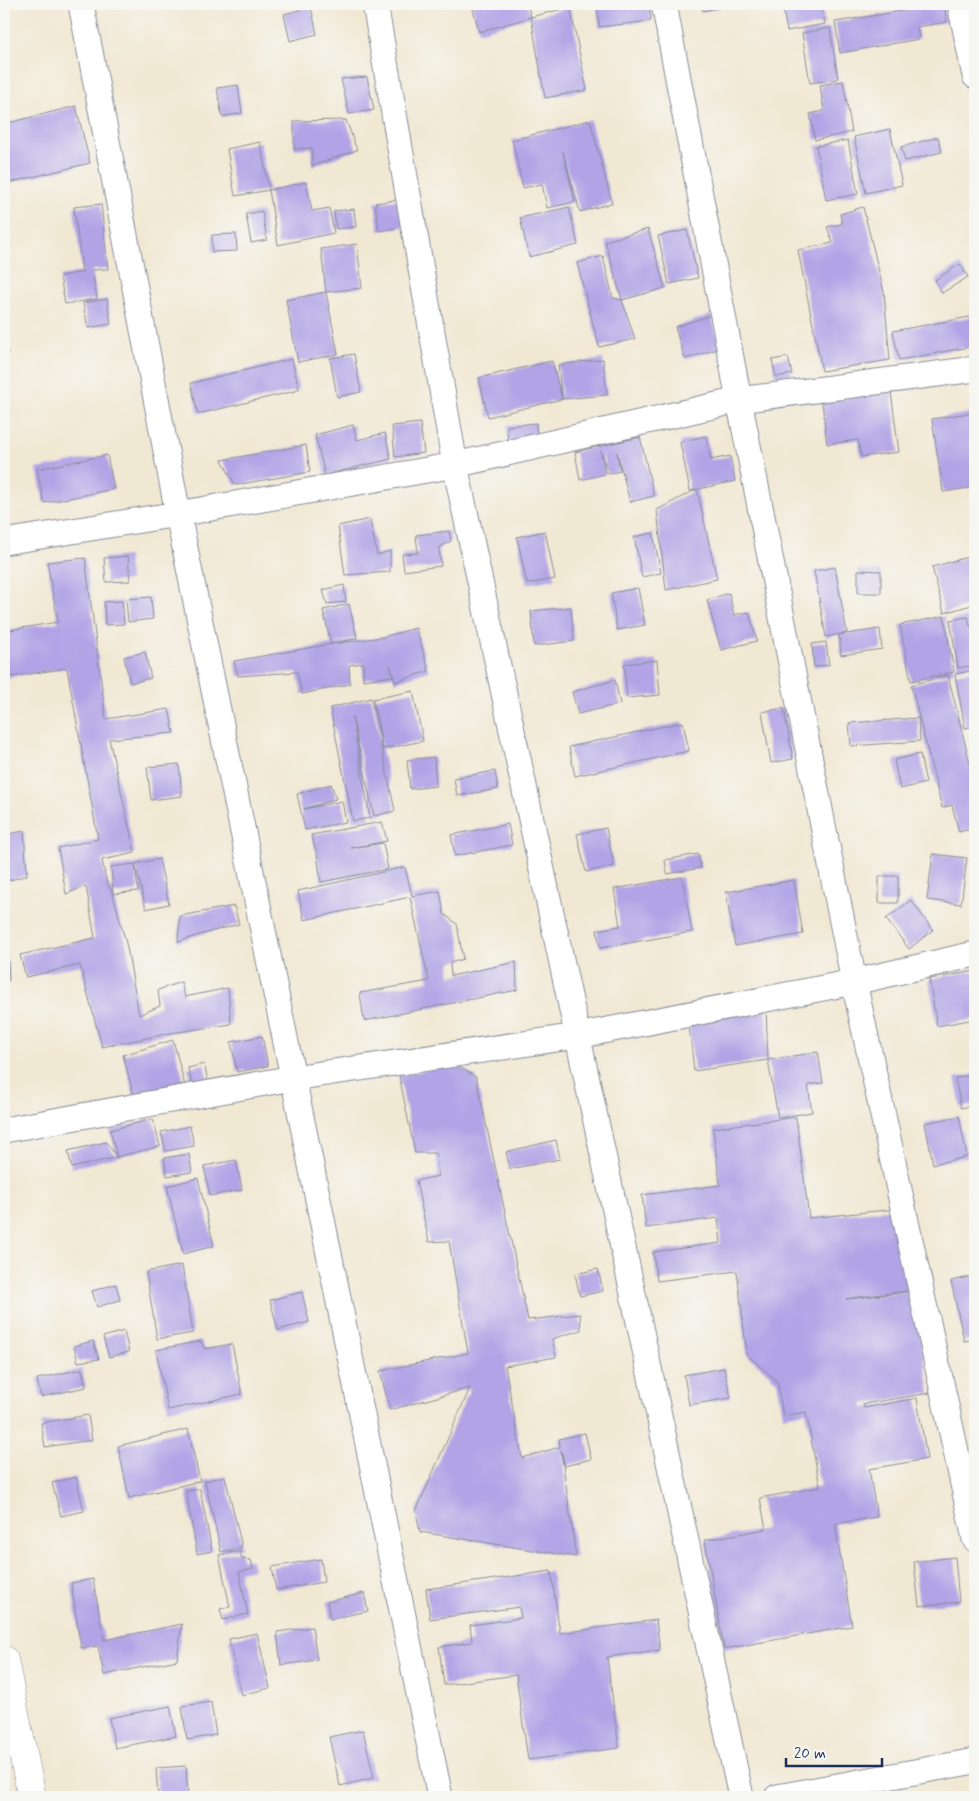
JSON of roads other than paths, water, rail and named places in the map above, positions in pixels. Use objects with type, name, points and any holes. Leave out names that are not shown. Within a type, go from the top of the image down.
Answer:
[{"type":"street","points":[[82,4],[178,514],[440,1797]]},
{"type":"street","points":[[375,4],[455,465],[741,1797]]},
{"type":"street","points":[[664,4],[739,400],[854,982],[975,1539]]},
{"type":"street","points":[[960,4],[975,76]]},
{"type":"street","points":[[4,542],[178,514],[455,465],[739,400],[975,370]]},
{"type":"street","points":[[4,1130],[293,1078],[577,1036],[854,982],[975,954]]},
{"type":"street","points":[[4,1660],[32,1797]]},
{"type":"street","points":[[777,1797],[975,1761]]}]
